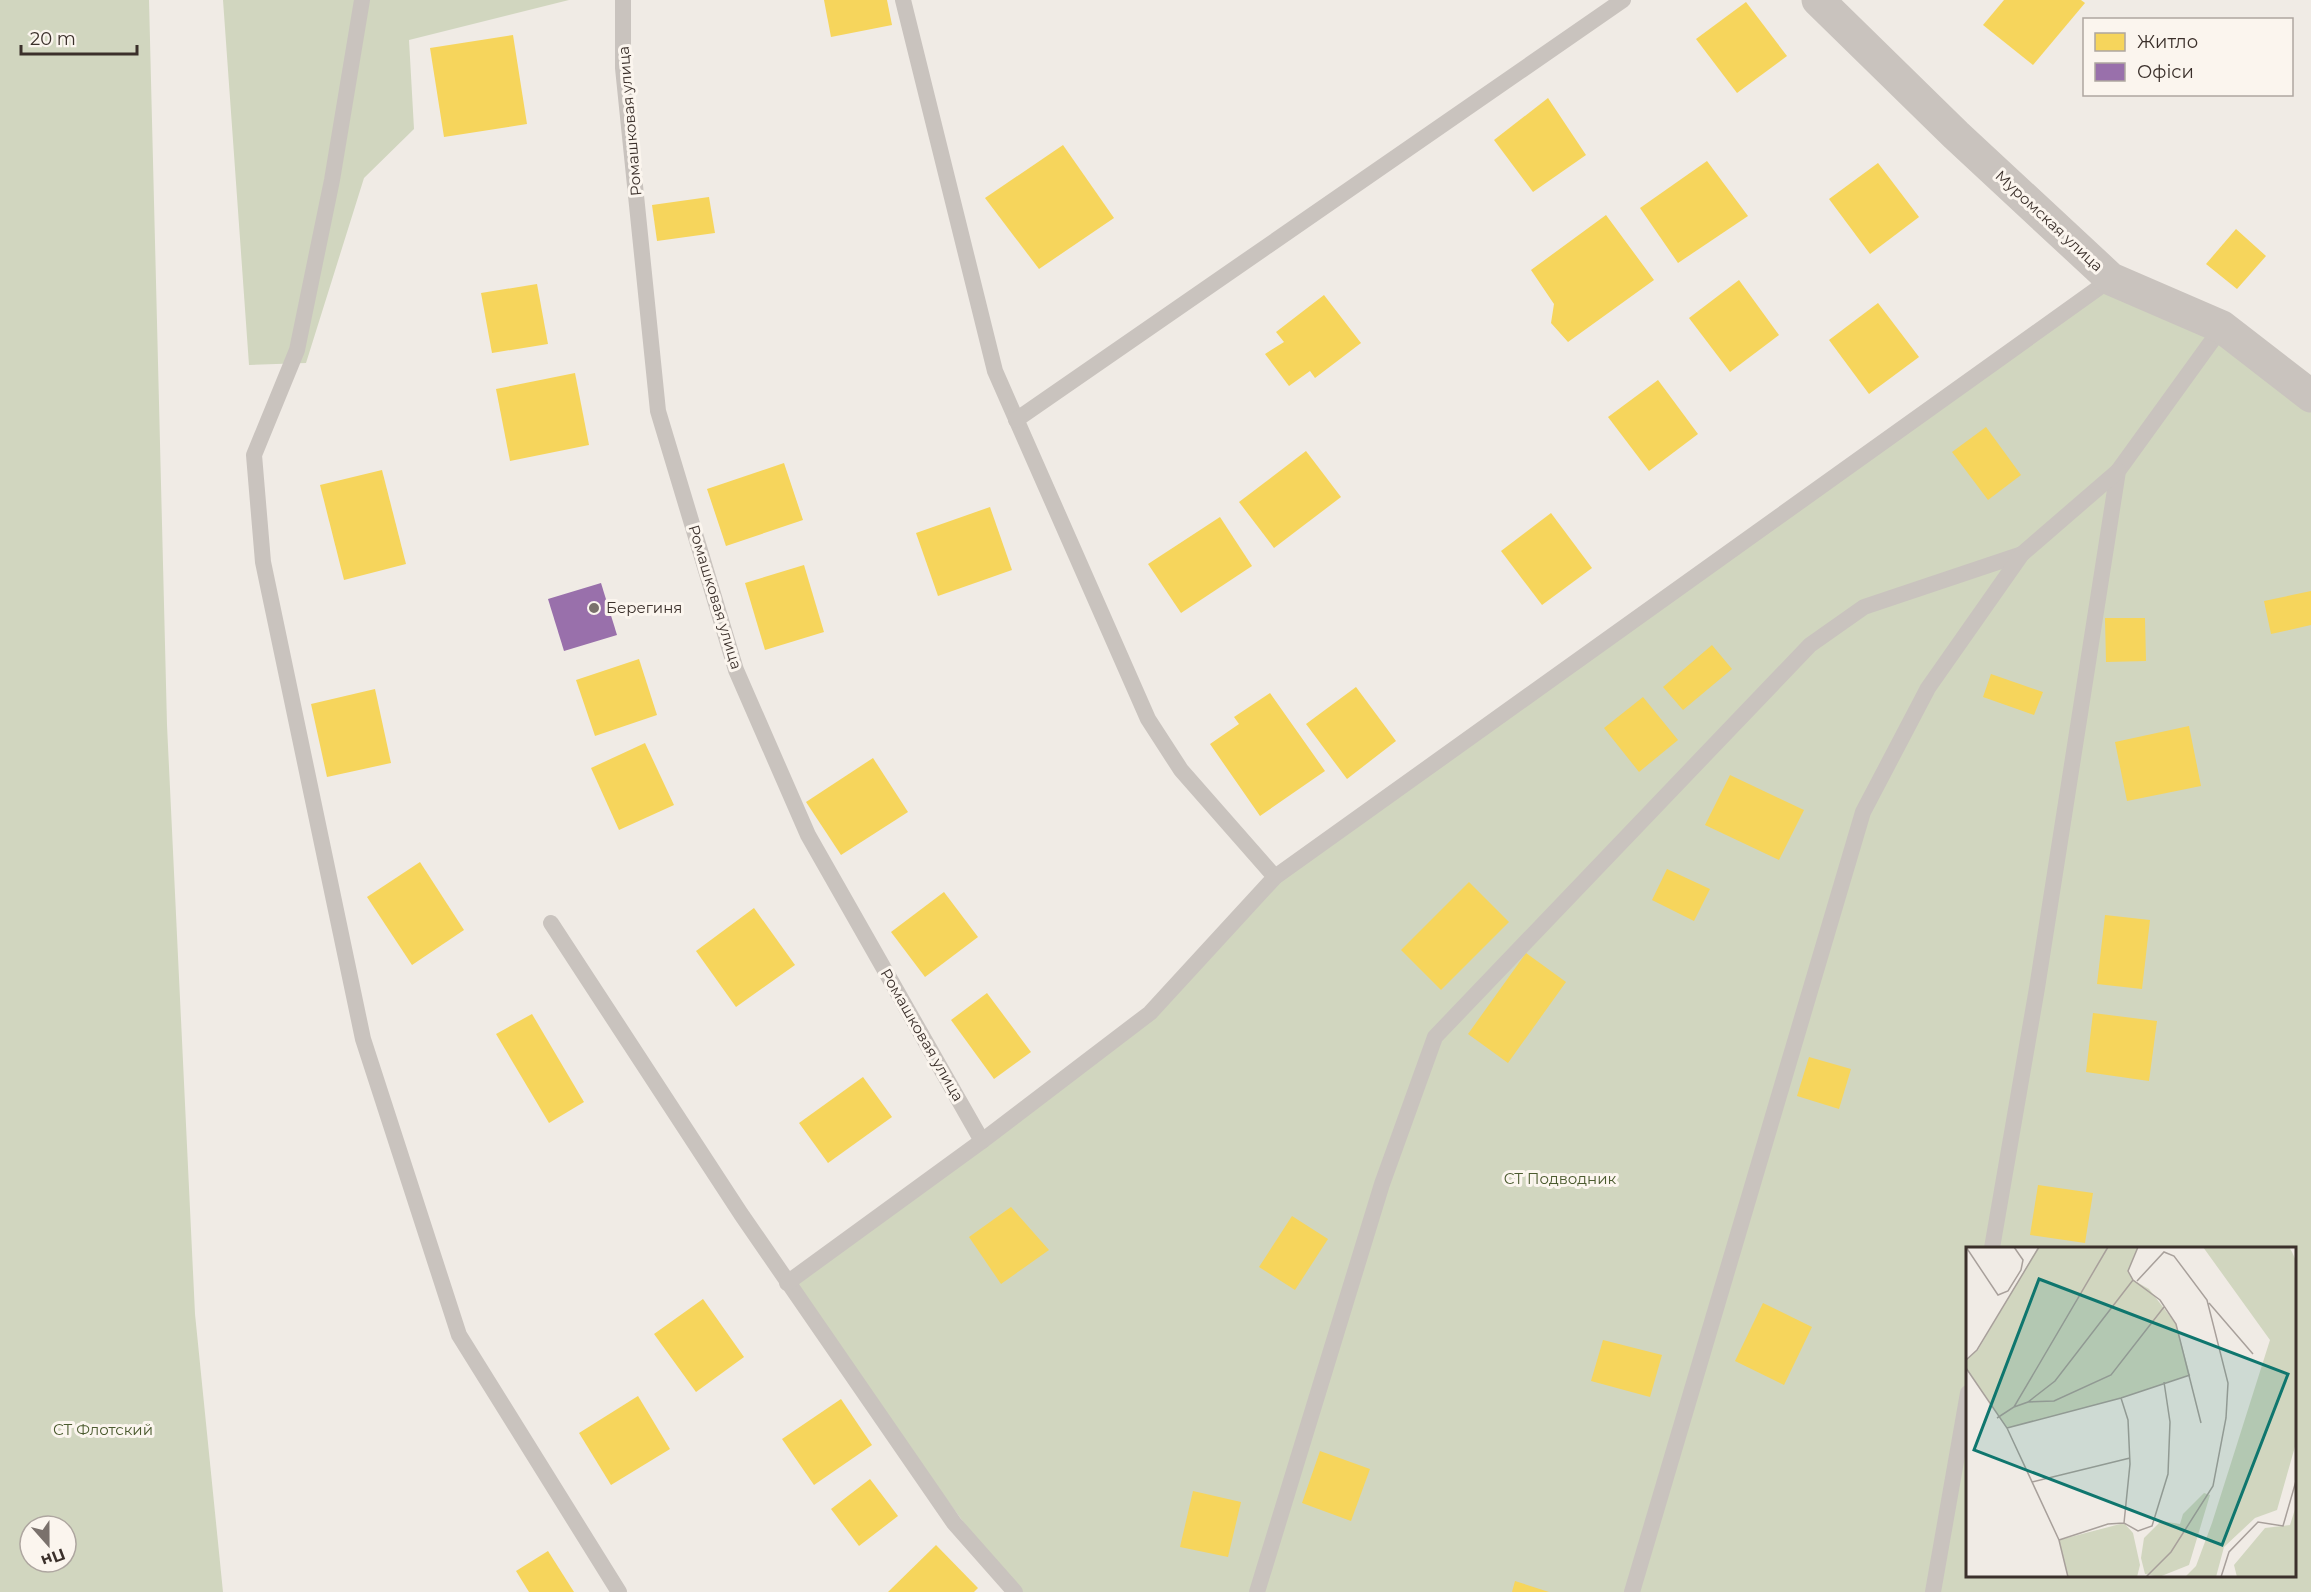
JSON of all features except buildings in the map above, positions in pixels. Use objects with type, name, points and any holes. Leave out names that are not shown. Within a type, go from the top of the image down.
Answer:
[{"type":"street","name":"Муромская улица","points":[[1818,0],[1956,135],[2111,279],[2222,327],[2311,396]]},
{"type":"lane","points":[[362,0],[332,180],[297,350],[254,455],[263,561],[363,1039],[459,1335],[619,1592]]},
{"type":"lane","name":"Ромашковая улица","points":[[623,0],[623,68],[658,411],[736,670],[808,835],[982,1141]]},
{"type":"lane","points":[[903,0],[995,371],[1148,719],[1181,770],[1275,876]]},
{"type":"lane","points":[[1016,420],[1623,0]]},
{"type":"lane","points":[[787,1283],[982,1141],[1150,1013],[1275,876],[2111,279]]},
{"type":"lane","points":[[1632,1592],[1863,812],[1928,688],[2022,554],[2118,471],[2222,327]]},
{"type":"lane","points":[[1992,1247],[2037,988],[2118,471]]},
{"type":"lane","points":[[1257,1592],[1378,1196],[1435,1036],[1810,645],[1864,606],[2022,554]]},
{"type":"lane","points":[[550,923],[787,1283],[954,1523],[1014,1592]]},
{"type":"lane","points":[[1933,1592],[1966,1404]]},
{"type":"green space","name":"СТ Флотский","points":[[0,0],[149,0],[167,725],[195,1314],[223,1592],[0,1592]]},
{"type":"green space","points":[[223,0],[569,0],[409,40],[414,129],[364,178],[306,363],[249,365]]},
{"type":"green space","name":"СТ Подводник","points":[[2111,279],[2311,396],[2311,1592],[1015,1592],[787,1283],[1150,1013],[1275,876]]},
{"type":"place","name":"Берегиня","points":[[594,608]]}]
